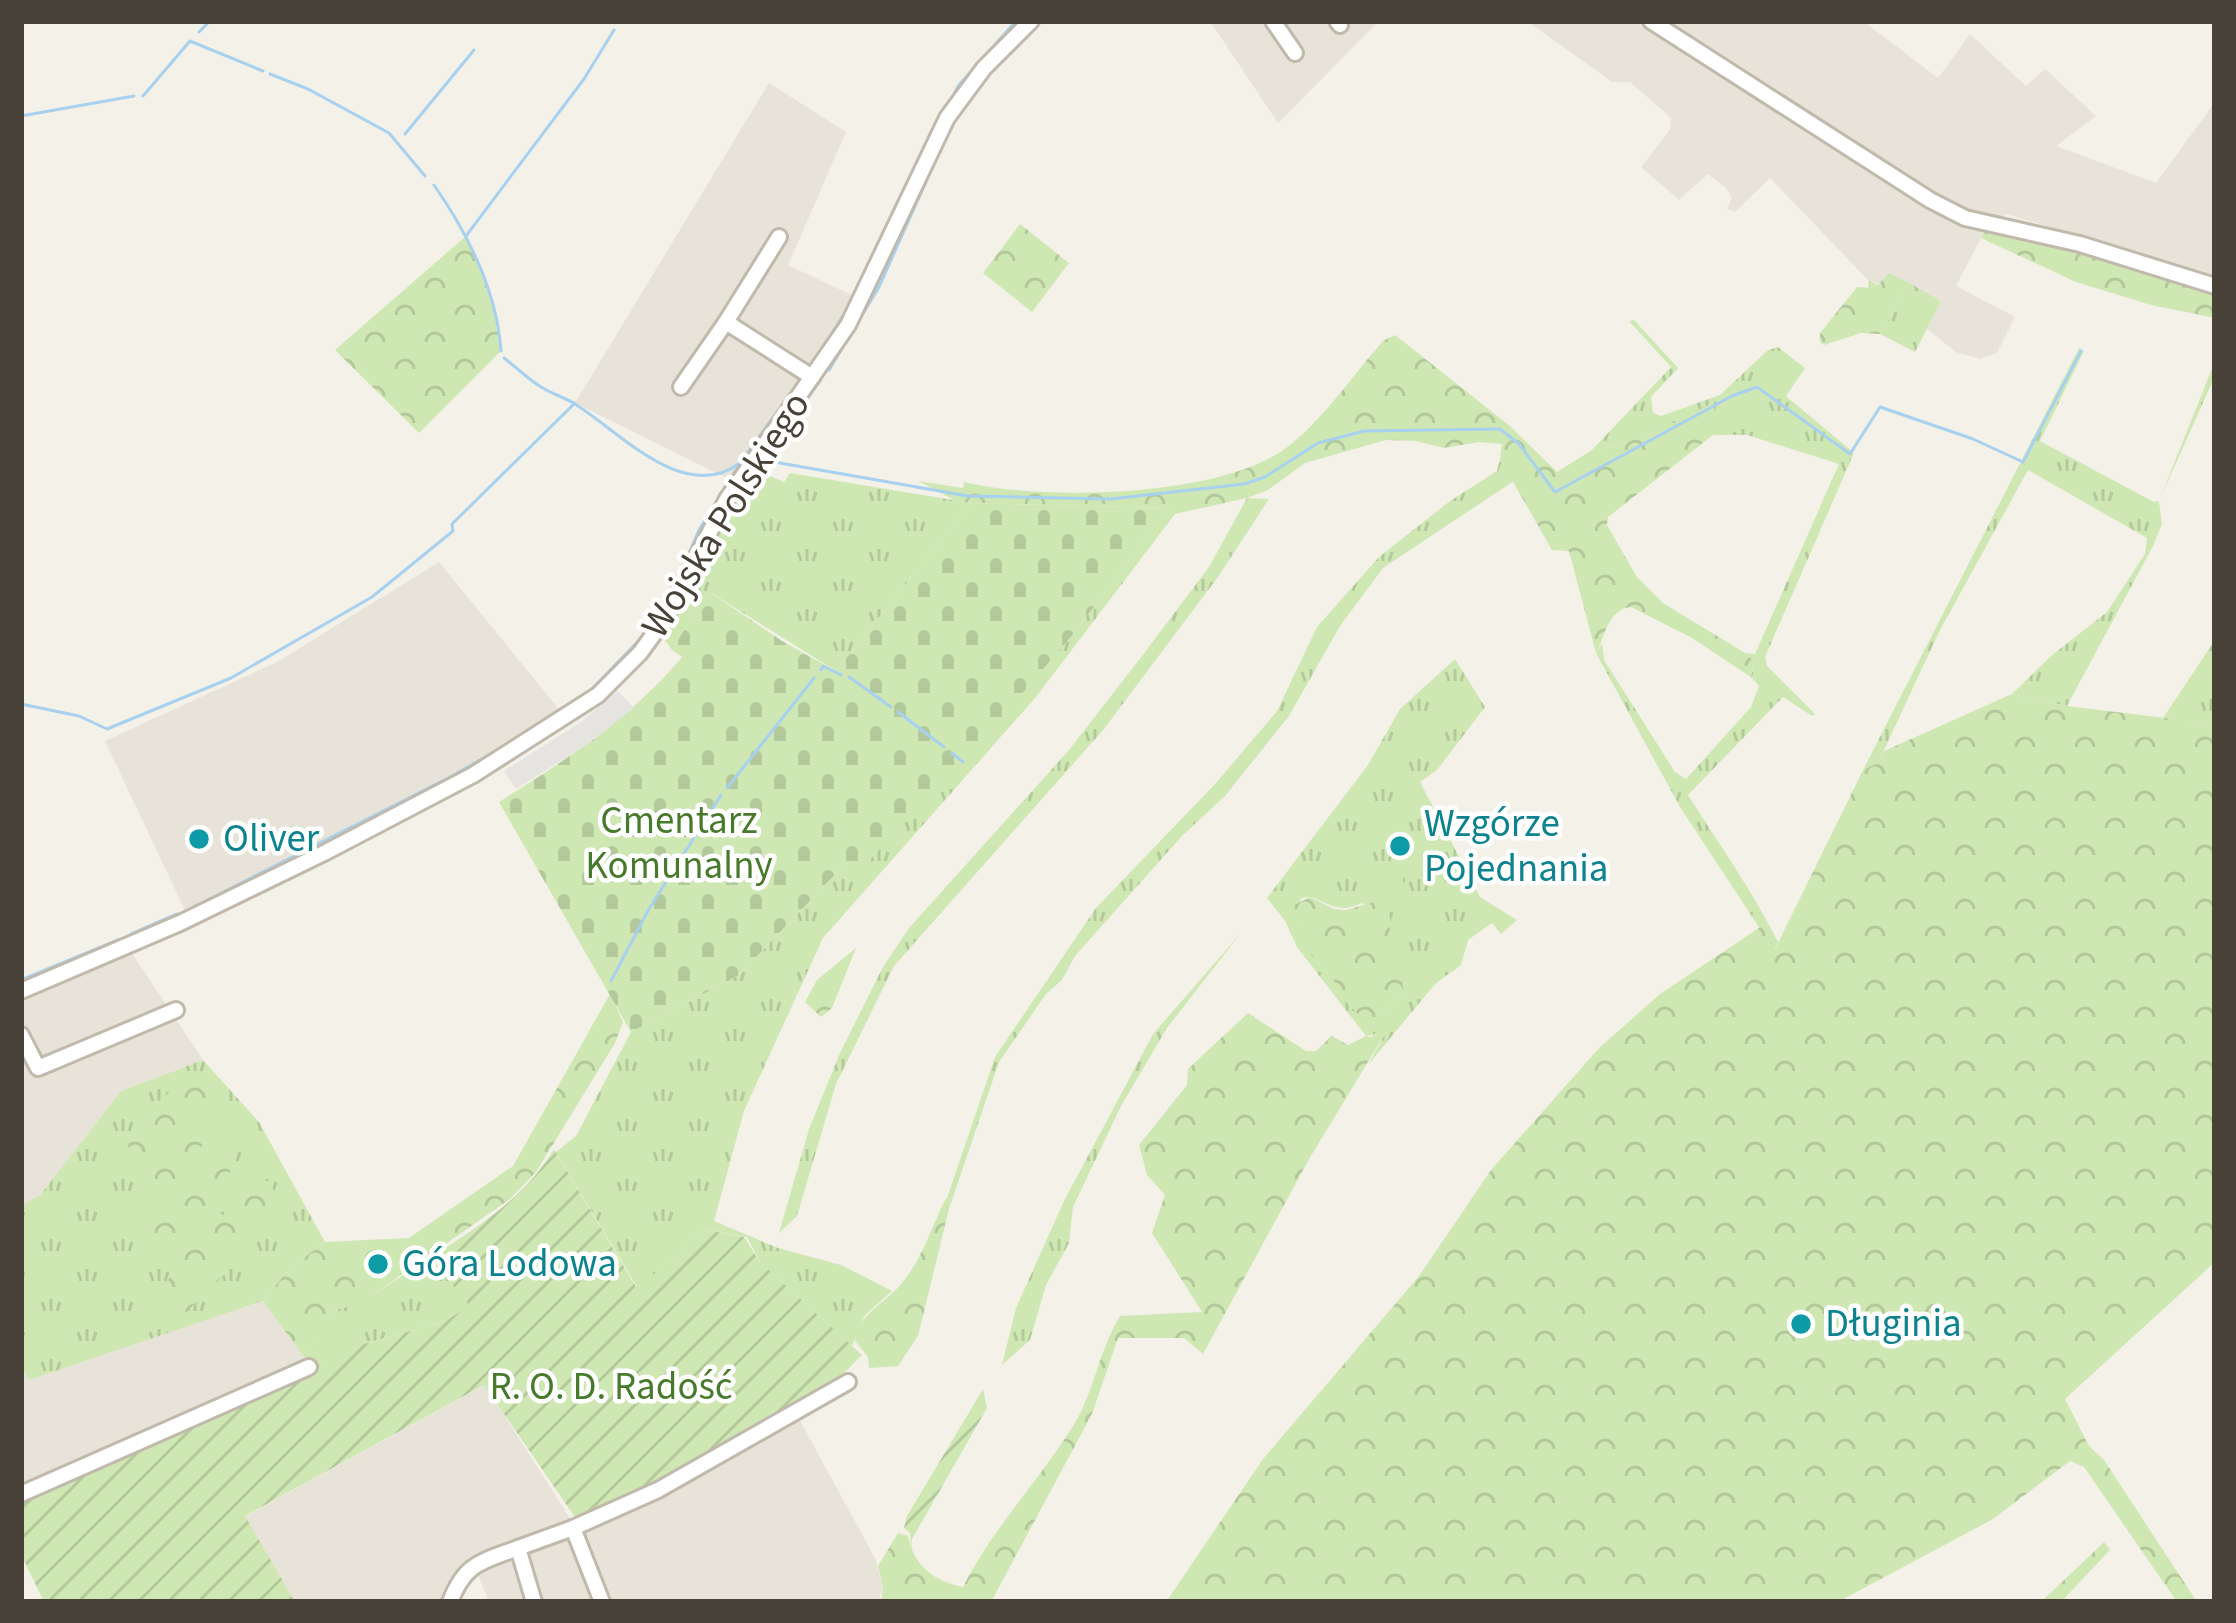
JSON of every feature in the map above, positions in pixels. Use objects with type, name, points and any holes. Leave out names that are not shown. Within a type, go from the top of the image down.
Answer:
[{"type":"street","name":"Wojska Polskiego","points":[[21,991],[279,876],[473,776],[589,703],[652,637],[675,603],[732,490],[862,300],[947,118],[984,68],[1031,21]]},
{"type":"street","points":[[1273,21],[1295,53]]},
{"type":"street","points":[[1652,21],[1965,218],[2080,244],[2215,286]]},
{"type":"street","points":[[681,387],[779,236]]},
{"type":"street","points":[[726,322],[812,377]]},
{"type":"street","points":[[21,1035],[38,1068],[176,1010]]},
{"type":"street","points":[[21,1494],[309,1367]]},
{"type":"street","points":[[450,1602],[460,1575],[474,1565],[658,1490],[848,1382]]},
{"type":"street","points":[[573,1528],[602,1602]]},
{"type":"street","points":[[518,1548],[535,1602]]},
{"type":"shaded area","points":[[1210,21],[1379,21],[1278,123]]},
{"type":"shaded area","points":[[1527,21],[1863,21],[1938,78],[1970,34],[2026,86],[2045,69],[2096,116],[2056,146],[2156,183],[2215,102],[2215,277],[2006,214],[1981,238],[1956,286],[2015,317],[1997,353],[1980,359],[1956,352],[1927,329],[1941,300],[1869,281],[1770,178],[1735,212],[1727,209],[1732,198],[1726,188],[1708,174],[1679,200],[1641,167],[1670,130],[1671,118],[1630,82],[1612,82]]},
{"type":"shaded area","points":[[769,83],[846,132],[788,265],[862,300],[737,483],[575,403]]},
{"type":"shaded area","points":[[439,562],[566,718],[189,919],[105,741],[277,662]]},
{"type":"shaded area","points":[[618,691],[634,708],[516,789],[504,771],[581,722]]},
{"type":"shaded area","points":[[127,946],[203,1060],[121,1091],[41,1194],[21,1206],[21,996]]},
{"type":"shaded area","points":[[263,1301],[306,1360],[21,1494],[21,1365],[29,1380]]},
{"type":"shaded area","points":[[485,1385],[571,1520],[748,1434],[799,1419],[875,1558],[883,1588],[878,1602],[489,1602],[473,1562],[446,1602],[295,1602],[244,1517]]},
{"type":"green space","points":[[1020,224],[1069,263],[1032,312],[983,273]]},
{"type":"green space","points":[[1986,229],[2073,246],[2215,291],[2215,318],[2076,282],[1981,238]]},
{"type":"green space","points":[[466,236],[491,296],[501,351],[419,433],[335,350]]},
{"type":"green space","points":[[1889,273],[1909,283],[1880,334],[1820,342],[1820,333],[1857,287],[1868,288],[1869,281],[1878,285]]},
{"type":"green space","points":[[1909,283],[1941,301],[1915,352],[1880,334]]},
{"type":"green space","points":[[1634,320],[1678,368],[1651,397],[1653,413],[1661,416],[1720,395],[1768,350],[1778,347],[1805,368],[1786,396],[1854,453],[1765,657],[1767,666],[1815,714],[1783,697],[1688,795],[1768,923],[1778,942],[1774,950],[1680,807],[1596,653],[1602,643],[1604,660],[1675,772],[1686,779],[1751,707],[1759,686],[1751,677],[1754,661],[1745,653],[1755,654],[1839,464],[1747,435],[1713,435],[1709,426],[1713,404],[1620,446],[1592,450],[1671,367],[1629,321]]},
{"type":"green space","points":[[1395,335],[1510,426],[1557,472],[1592,450],[1620,446],[1713,403],[1713,435],[1608,517],[1607,525],[1637,577],[1663,603],[1745,653],[1754,661],[1751,677],[1692,638],[1631,607],[1612,618],[1596,653],[1569,551],[1552,550],[1500,459],[1502,444],[1444,448],[1386,440],[1305,463],[1268,490],[1247,498],[1175,514],[1168,508],[971,503],[956,501],[918,481],[963,488],[964,482],[1085,493],[1223,476],[1261,463],[1290,445],[1383,341]]},
{"type":"green space","points":[[2079,348],[2084,351],[2040,441],[2159,501],[2162,524],[2153,546],[2067,706],[2012,694],[2107,612],[2145,554],[2147,538],[2028,470],[1939,632],[1878,763],[1863,770]]},
{"type":"green space","points":[[2215,361],[2215,376],[2159,501]]},
{"type":"green space","points":[[1500,459],[1514,481],[1383,568],[1340,626],[1289,716],[1225,796],[1182,836],[1046,994],[999,1062],[949,1209],[947,1198],[995,1057],[1096,908],[1216,783],[1277,711],[1317,627],[1379,557],[1497,471]]},
{"type":"green space","points":[[754,469],[784,482],[790,473],[971,503],[836,671],[708,591],[672,650],[661,635],[722,516]]},
{"type":"green space","points":[[1247,498],[1269,499],[1218,577],[1104,729],[894,966],[836,1084],[797,1216],[779,1233],[809,1129],[883,967],[909,928],[1069,750],[1142,656],[1209,567]]},
{"type":"green space","name":"Cmentarz Komunalny","points":[[971,503],[1168,508],[1075,632],[962,763],[858,872],[846,863],[739,975],[631,1032],[499,802],[596,737],[662,679],[682,657],[672,650],[708,591],[836,671]]},
{"type":"green space","points":[[1168,508],[1175,514],[1036,697],[823,938],[744,1111],[714,1221],[778,1248],[841,1265],[892,1291],[865,1315],[852,1346],[760,1262],[747,1237],[701,1229],[677,1257],[637,1287],[556,1152],[576,1136],[631,1032],[739,975],[847,862],[858,871],[1075,632]]},
{"type":"green space","points":[[2215,640],[2215,724],[2163,718]]},
{"type":"green space","points":[[1455,659],[1485,707],[1437,770],[1420,782],[1480,897],[1517,920],[1501,934],[1492,923],[1468,940],[1461,965],[1435,984],[1368,1065],[1386,1032],[1366,1036],[1297,947],[1267,898],[1368,765],[1400,709]],"holes":[[[1301,898],[1341,908],[1362,903],[1390,917],[1390,958],[1403,992],[1378,1018],[1342,998],[1333,979],[1298,940]]]},
{"type":"green space","points":[[2012,694],[2067,706],[2215,724],[2215,1262],[2065,1399],[2089,1446],[2104,1460],[2197,1602],[2177,1602],[2084,1467],[2070,1461],[1993,1519],[1838,1602],[1166,1602],[1263,1459],[1419,1276],[1491,1170],[1600,1047],[1660,994],[1762,926],[1775,949],[1863,770],[1878,763],[1884,751]]},
{"type":"green space","points":[[1429,853],[1438,854],[1468,895],[1466,899],[1427,875],[1408,880],[1402,888],[1409,865]]},
{"type":"green space","points":[[1310,897],[1346,910],[1381,900],[1390,917],[1390,938],[1399,940],[1390,958],[1402,971],[1403,992],[1378,1018],[1362,1018],[1297,940],[1296,920],[1287,909]]},
{"type":"green space","points":[[1241,933],[1167,1028],[1121,1106],[1073,1207],[1069,1243],[1046,1285],[1030,1340],[1002,1365],[1016,1308],[1064,1201],[1153,1034]]},
{"type":"green space","points":[[856,948],[832,1008],[821,1017],[805,1002],[817,980]]},
{"type":"green space","points":[[610,994],[623,1022],[615,1043],[536,1172],[510,1199],[354,1308],[340,1307],[322,1324],[306,1360],[263,1301],[289,1269],[325,1242],[409,1238],[513,1166]]},
{"type":"green space","points":[[1248,1013],[1306,1051],[1316,1051],[1332,1036],[1348,1045],[1371,1037],[1382,1027],[1386,1032],[1308,1161],[1203,1354],[1184,1338],[1118,1338],[1092,1414],[991,1602],[881,1602],[878,1566],[898,1533],[908,1536],[915,1556],[927,1570],[963,1587],[1073,1426],[1120,1316],[1202,1312],[1152,1233],[1165,1195],[1147,1175],[1139,1145],[1187,1085],[1188,1069]]},
{"type":"green space","points":[[203,1060],[259,1122],[325,1242],[289,1269],[263,1301],[29,1380],[21,1365],[21,1206],[41,1194],[121,1091]]},
{"type":"green space","points":[[202,1075],[229,1096],[195,1159],[207,1166],[237,1127],[245,1131],[233,1168],[209,1199],[212,1213],[224,1215],[227,1198],[245,1177],[271,1182],[275,1196],[237,1262],[185,1313],[168,1307],[161,1291],[173,1272],[148,1252],[140,1236],[147,1208],[161,1188],[136,1163],[128,1146],[157,1103]]},
{"type":"green space","name":"R. O. D. Radość","points":[[554,1149],[636,1287],[677,1257],[701,1229],[744,1237],[760,1262],[862,1355],[826,1391],[585,1521],[577,1520],[484,1385],[245,1516],[295,1602],[44,1602],[21,1554],[21,1498],[309,1373],[353,1347],[443,1322],[470,1306],[430,1258],[515,1197]]},
{"type":"green space","points":[[946,1198],[949,1209],[918,1336],[898,1366],[869,1368],[868,1357],[855,1341],[858,1331],[909,1274]]},
{"type":"green space","points":[[430,1258],[471,1306],[443,1322],[367,1343],[319,1367],[306,1360],[322,1323],[341,1307],[354,1307]]},
{"type":"green space","points":[[983,1389],[987,1408],[912,1539],[911,1550],[910,1533],[904,1528],[907,1516]]},
{"type":"green space","points":[[2104,1542],[2110,1550],[2061,1602],[2041,1602]]},
{"type":"waterway","points":[[199,32],[210,21]]},
{"type":"waterway","points":[[946,108],[959,85],[1016,21]]},
{"type":"waterway","points":[[466,236],[584,79],[614,30]]},
{"type":"waterway","points":[[143,96],[190,41],[263,71]]},
{"type":"waterway","points":[[405,134],[474,50]]},
{"type":"waterway","points":[[270,74],[389,133],[425,176]]},
{"type":"waterway","points":[[21,116],[134,96]]},
{"type":"waterway","points":[[870,264],[935,127]]},
{"type":"waterway","points":[[829,370],[879,287],[937,157]]},
{"type":"waterway","points":[[434,185],[479,264],[494,307],[501,351]]},
{"type":"waterway","points":[[810,368],[853,300]]},
{"type":"waterway","points":[[763,460],[968,496],[1111,499],[1244,484],[1265,477],[1318,443],[1364,431],[1500,429],[1519,444],[1555,492],[1757,387],[1850,454],[1880,407],[2023,462],[2081,351]]},
{"type":"waterway","points":[[504,358],[653,459],[697,475],[719,474],[740,463],[802,378]]},
{"type":"waterway","points":[[764,460],[820,381]]},
{"type":"waterway","points":[[21,704],[79,716],[107,729],[231,678],[372,597],[453,531],[452,524],[575,403]]},
{"type":"waterway","points":[[676,583],[699,530],[739,465]]},
{"type":"waterway","points":[[695,580],[732,506],[756,471]]},
{"type":"waterway","points":[[587,694],[647,632]]},
{"type":"waterway","points":[[821,670],[823,666],[841,675]]},
{"type":"waterway","points":[[849,677],[891,707]]},
{"type":"waterway","points":[[727,788],[814,678]]},
{"type":"waterway","points":[[898,712],[944,747]]},
{"type":"waterway","points":[[190,909],[517,739]]},
{"type":"waterway","points":[[952,753],[963,762]]},
{"type":"waterway","points":[[611,981],[649,909],[721,795]]},
{"type":"waterway","points":[[131,934],[177,914]]},
{"type":"waterway","points":[[21,980],[118,940]]},
{"type":"place","name":"Oliver","points":[[199,839]]},
{"type":"place","name":"Wzgórze Pojednania","points":[[1400,846]]},
{"type":"place","name":"Góra Lodowa","points":[[378,1264]]},
{"type":"place","name":"Długinia","points":[[1801,1324]]}]
